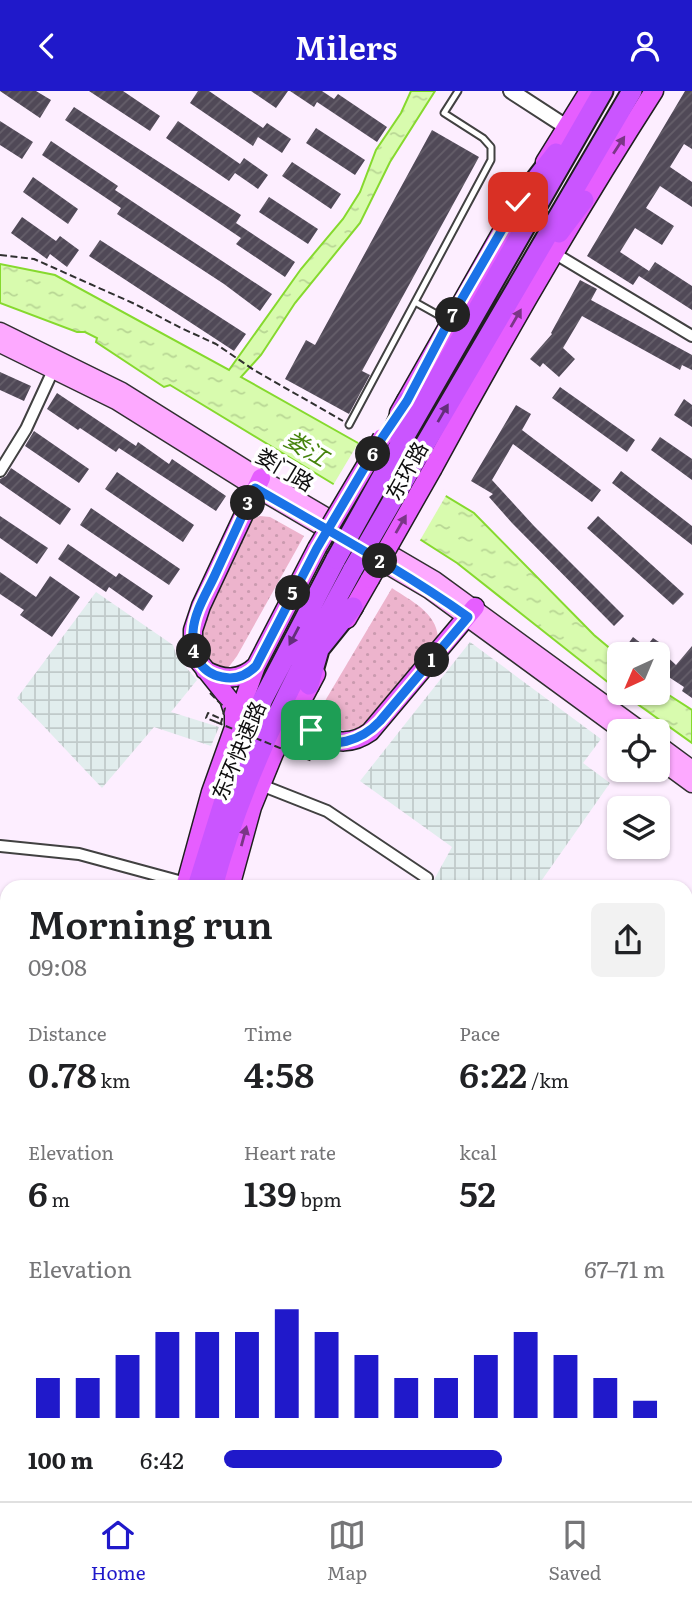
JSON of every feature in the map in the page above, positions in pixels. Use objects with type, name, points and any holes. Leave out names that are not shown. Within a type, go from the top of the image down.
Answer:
[{"type":"highway","points":[[518,202],[603,91]]},
{"type":"highway","name":"东环快速路","points":[[208,880],[240,800],[300,683],[330,611],[362,512],[390,443],[603,91]]},
{"type":"highway","name":"东环快速路","points":[[207,880],[226,794],[263,699],[344,564],[425,463],[510,298],[632,91]]},
{"type":"highway","points":[[510,298],[584,200]]},
{"type":"highway","points":[[390,443],[407,401]]},
{"type":"highway","points":[[300,683],[320,647],[353,607]]},
{"type":"highway","points":[[320,647],[330,611]]},
{"type":"main road","points":[[407,401],[449,321],[518,202],[568,128],[589,91]]},
{"type":"main road","name":"东环路","points":[[209,880],[252,807],[300,683],[370,579],[425,463],[482,377],[584,200],[654,91]]},
{"type":"main road","name":"娄门路","points":[[0,331],[56,364]]},
{"type":"main road","name":"娄门路","points":[[0,344],[122,391],[258,483],[426,574],[607,719]]},
{"type":"main road","name":"东环路","points":[[206,880],[212,792],[222,723],[256,666],[317,548],[390,443]]},
{"type":"main road","points":[[222,723],[234,713],[231,705],[204,670],[194,648],[194,625],[258,483]]},
{"type":"main road","points":[[321,743],[325,740],[344,742],[370,732],[471,612]]},
{"type":"main road","name":"娄门路","points":[[471,612],[625,719]]},
{"type":"main road","points":[[204,670],[219,677],[231,678],[247,673],[256,666]]},
{"type":"main road","points":[[300,683],[305,717],[321,743]]},
{"type":"main road","points":[[274,753],[294,735],[303,734],[321,743]]},
{"type":"main road","points":[[670,753],[692,769]]},
{"type":"main road","points":[[670,768],[692,784]]},
{"type":"street","points":[[511,91],[568,128]]},
{"type":"street","points":[[554,253],[692,336]]},
{"type":"street","points":[[0,471],[26,429],[56,364]]},
{"type":"street","points":[[261,785],[327,811],[427,878],[426,880]]},
{"type":"street","points":[[0,846],[79,854],[182,880]]},
{"type":"lane","points":[[349,425],[491,160],[491,147],[483,138],[444,113],[458,91]]},
{"type":"lane","points":[[415,302],[449,321]]},
{"type":"path","points":[[0,255],[34,258],[135,304],[216,344],[254,370],[349,425]]},
{"type":"path","points":[[210,694],[225,708],[222,723],[312,761],[314,757],[298,751]]},
{"type":"path","points":[[293,753],[304,743],[321,743]]},
{"type":"shaded area","points":[[260,516],[270,517],[304,536],[237,656],[225,672],[220,672],[202,653],[198,624],[250,520]]},
{"type":"shaded area","points":[[392,588],[428,614],[438,637],[371,721],[358,728],[345,730],[332,727],[322,717],[322,706]]},
{"type":"shaded area","points":[[96,592],[173,645],[177,657],[197,680],[171,712],[219,727],[211,746],[154,727],[102,788],[17,698]]},
{"type":"shaded area","points":[[470,642],[601,739],[583,763],[610,783],[542,880],[434,880],[452,847],[360,781]]},
{"type":"water","name":"娄江","points":[[411,91],[435,91],[390,162],[360,223],[295,303],[261,355],[241,377],[474,513],[607,646],[607,682],[457,563],[335,485],[170,385],[164,387],[96,342],[97,338],[0,303],[0,264],[55,275],[229,370],[301,269],[343,219],[360,192],[376,150],[401,113]]},
{"type":"water","points":[[670,696],[692,710],[692,743],[670,727],[670,719],[658,719],[639,705],[670,705]]},
{"type":"pier","points":[[360,440],[448,492],[419,542],[332,487]]},
{"type":"building","points":[[0,91],[36,91],[51,100],[40,118]]},
{"type":"building","points":[[89,91],[123,91],[160,116],[150,131]]},
{"type":"building","points":[[198,91],[209,91],[263,128],[267,123],[291,139],[282,153],[258,137],[253,146],[190,103]]},
{"type":"building","points":[[251,91],[288,91],[276,108]]},
{"type":"building","points":[[290,91],[322,91],[334,99],[338,94],[387,127],[377,142],[317,102],[314,107]]},
{"type":"building","points":[[685,91],[692,91],[692,149],[684,144],[670,167],[692,182],[692,207],[660,186],[646,208],[674,226],[662,245],[635,228],[620,252],[649,271],[655,262],[692,286],[692,310],[639,276],[633,285],[587,256]]},
{"type":"building","points":[[74,107],[241,215],[236,223],[295,262],[285,277],[236,244],[241,238],[65,120]]},
{"type":"building","points":[[0,121],[33,142],[22,159],[0,145]]},
{"type":"building","points":[[178,121],[240,164],[244,158],[268,175],[258,189],[235,173],[229,181],[166,138]]},
{"type":"building","points":[[316,128],[365,160],[355,175],[306,143]]},
{"type":"building","points":[[432,130],[479,157],[362,371],[370,375],[349,414],[285,379],[306,340],[315,345]]},
{"type":"building","points":[[51,141],[118,186],[115,190],[272,294],[260,311],[224,284],[117,214],[121,208],[42,155]]},
{"type":"building","points":[[292,162],[341,194],[331,209],[282,176]]},
{"type":"building","points":[[33,177],[78,209],[68,224],[23,192]]},
{"type":"building","points":[[269,197],[318,229],[308,244],[259,212]]},
{"type":"building","points":[[22,217],[56,241],[60,236],[79,250],[67,267],[50,254],[47,259],[11,233]]},
{"type":"building","points":[[100,240],[246,334],[234,351],[89,256]]},
{"type":"building","points":[[580,280],[597,289],[591,300],[692,355],[692,370],[682,365],[680,370],[582,316],[563,348],[575,359],[559,377],[543,363],[540,367],[530,359],[552,334]]},
{"type":"building","points":[[0,372],[31,386],[24,401],[0,390]]},
{"type":"building","points":[[560,387],[635,440],[627,452],[552,398]]},
{"type":"building","points":[[57,393],[136,446],[138,442],[169,464],[172,459],[226,496],[216,511],[119,448],[116,452],[47,409]]},
{"type":"building","points":[[684,399],[692,405],[692,427],[674,415]]},
{"type":"building","points":[[516,405],[531,414],[522,430],[601,490],[592,502],[513,444],[492,480],[624,616],[614,626],[512,523],[489,497],[493,494],[471,481]]},
{"type":"building","points":[[34,431],[89,469],[79,483],[25,446]]},
{"type":"building","points":[[660,437],[692,459],[692,480],[651,450]]},
{"type":"building","points":[[11,468],[71,509],[60,525],[0,483],[0,479],[6,476]]},
{"type":"building","points":[[621,471],[692,526],[692,545],[612,483]]},
{"type":"building","points":[[117,472],[194,525],[183,542],[105,489]]},
{"type":"building","points":[[91,508],[180,569],[169,585],[80,525]]},
{"type":"building","points":[[0,516],[48,548],[37,564],[0,538]]},
{"type":"building","points":[[598,516],[684,594],[673,605],[587,528]]},
{"type":"building","points":[[68,544],[116,577],[119,573],[153,596],[143,611],[109,587],[106,592],[58,559]]},
{"type":"building","points":[[0,572],[36,597],[50,576],[80,597],[52,637],[20,615],[24,610],[0,594]]},
{"type":"building","points":[[692,646],[692,698],[682,691],[684,687],[670,678],[670,659],[676,665]]},
{"type":"route","points":[[311,730],[320,739],[344,742],[356,740],[370,732],[468,617],[429,590],[405,576],[330,532],[255,488],[201,605],[192,637],[202,668],[225,678],[236,677],[252,670],[317,548],[349,493],[382,438],[407,401],[449,321],[518,202]]}]
